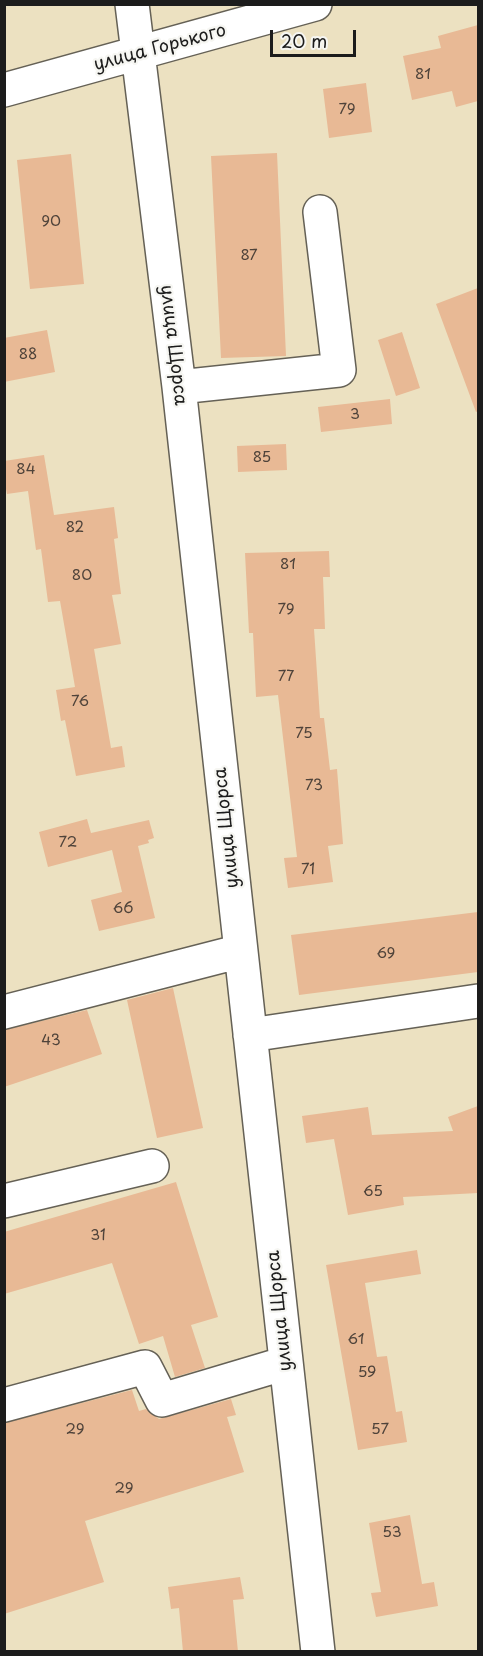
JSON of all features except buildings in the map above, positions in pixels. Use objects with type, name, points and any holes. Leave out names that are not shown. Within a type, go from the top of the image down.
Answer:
[{"type":"street","name":"улица Щорса","points":[[132,4],[136,55],[179,387],[318,1652]]},
{"type":"street","name":"улица Горького","points":[[4,90],[315,4]]},
{"type":"street","points":[[179,387],[339,370],[320,212]]},
{"type":"street","points":[[4,1012],[241,951]]},
{"type":"street","points":[[250,1035],[478,1001]]},
{"type":"street","points":[[4,1201],[152,1166]]},
{"type":"street","points":[[4,1405],[145,1367],[162,1400],[286,1363]]}]
